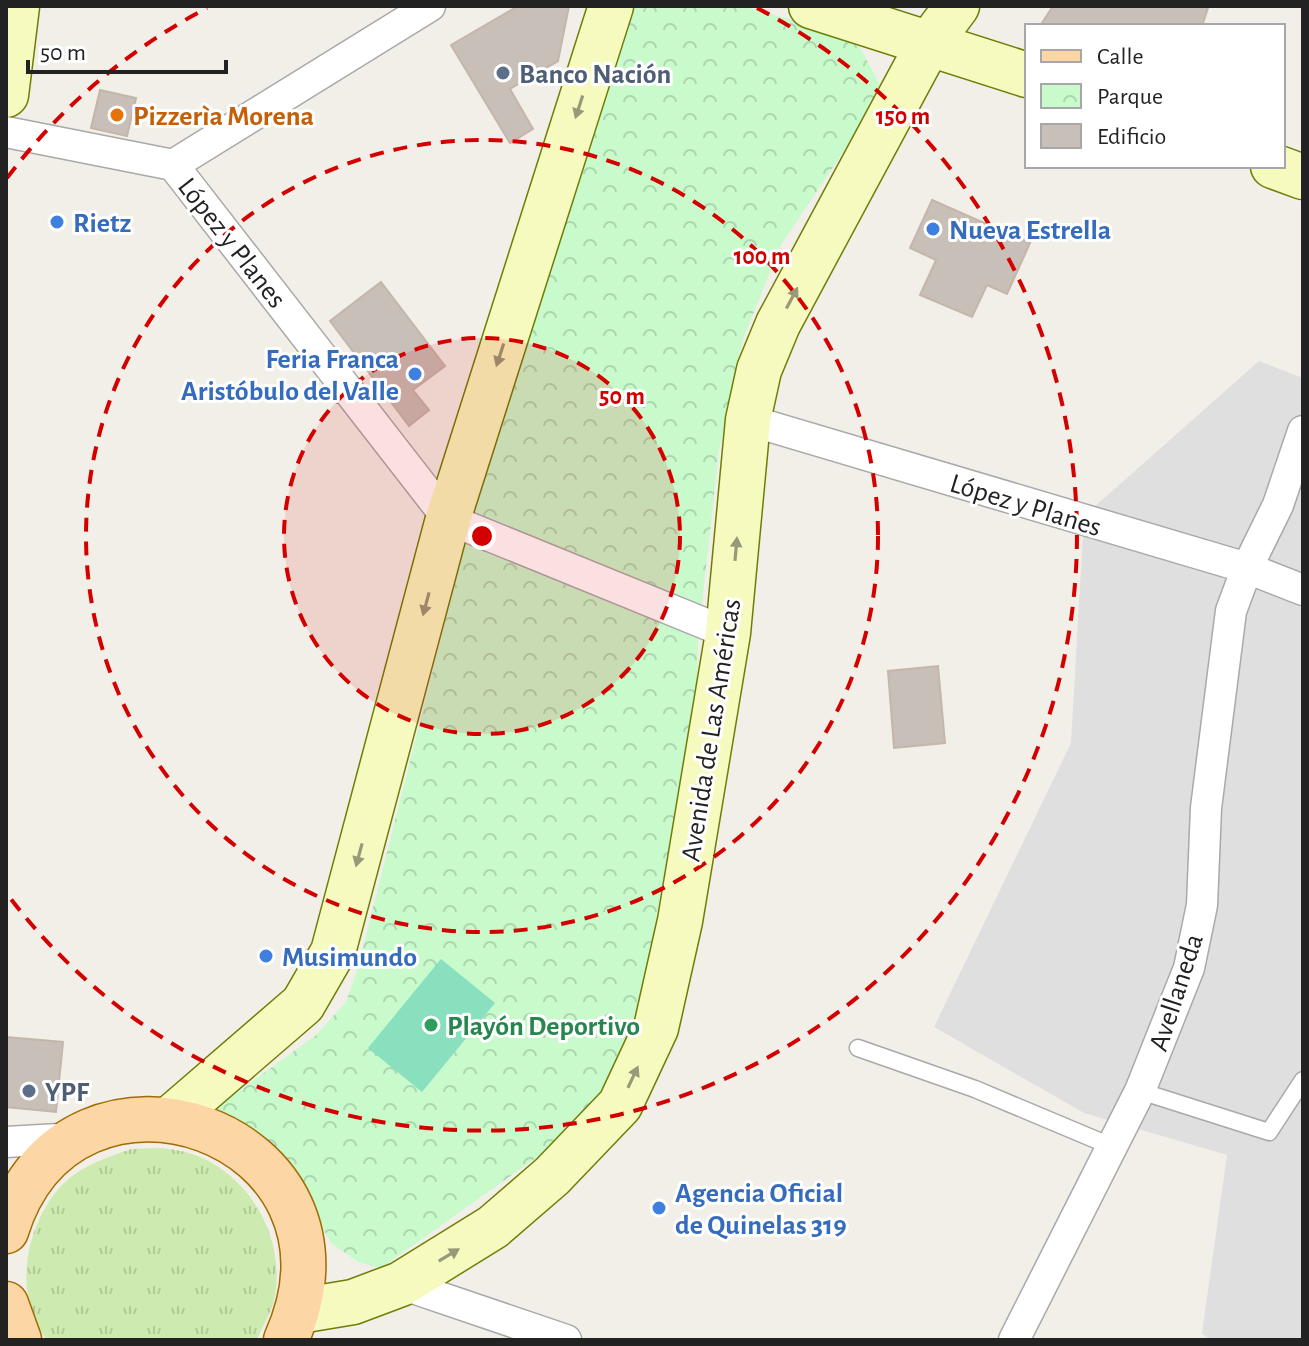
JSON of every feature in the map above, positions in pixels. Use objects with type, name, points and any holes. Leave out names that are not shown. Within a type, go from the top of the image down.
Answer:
[{"type":"main road","points":[[6,95],[17,6]]},
{"type":"main road","points":[[171,1118],[303,1004],[333,952],[448,519],[611,6]]},
{"type":"main road","points":[[811,6],[1025,74]]},
{"type":"main road","name":"Avenida de Las Américas","points":[[292,1325],[401,1284],[493,1227],[552,1176],[620,1105],[656,1028],[680,921],[728,633],[748,420],[759,370],[778,324],[928,45],[957,6]]},
{"type":"main road","points":[[1278,168],[1303,177]]},
{"type":"main road","points":[[8,1217],[39,1168],[77,1138],[122,1120],[171,1118],[221,1133],[263,1164],[292,1207],[304,1259],[292,1325]]},
{"type":"main road","points":[[6,1304],[19,1340]]},
{"type":"street","points":[[173,165],[430,6]]},
{"type":"street","name":"López y Planes","points":[[6,132],[173,165],[448,519]]},
{"type":"street","name":"López y Planes","points":[[748,420],[1247,568],[1303,590]]},
{"type":"street","name":"Avellaneda","points":[[1014,1340],[1140,1091],[1192,955],[1202,905],[1206,808],[1231,611],[1247,568],[1278,505],[1303,431]]},
{"type":"street","points":[[448,519],[728,633]]},
{"type":"street","points":[[6,1142],[77,1138]]},
{"type":"street","points":[[401,1284],[566,1340]]},
{"type":"lane","points":[[858,1048],[975,1089],[1113,1147]]},
{"type":"lane","points":[[1140,1091],[1269,1132],[1303,1080]]},
{"type":"shaded area","points":[[1259,361],[1303,378],[1303,1340],[1210,1340],[1202,1333],[1227,1155],[1084,1113],[934,1027],[1071,743],[1084,516]]},
{"type":"green space","points":[[626,6],[741,6],[838,32],[861,49],[880,85],[864,121],[781,245],[743,339],[719,451],[698,640],[697,694],[642,995],[613,1081],[574,1131],[381,1268],[358,1262],[331,1243],[290,1172],[250,1127],[212,1111],[316,1035],[346,1002],[358,967],[474,508]]},
{"type":"green space","name":"Playón Deportivo","points":[[441,959],[495,1003],[422,1092],[368,1048]]},
{"type":"green space","points":[[164,1148],[194,1155],[217,1166],[237,1182],[253,1202],[266,1224],[274,1249],[277,1274],[273,1305],[257,1340],[47,1340],[29,1303],[27,1282],[27,1261],[39,1221],[49,1202],[68,1179],[94,1163],[131,1149]]},
{"type":"building","name":"Banco Nación","points":[[518,6],[569,6],[558,61],[510,89],[533,129],[510,143],[451,45]]},
{"type":"building","points":[[1053,6],[1208,8],[1203,24],[1041,24]]},
{"type":"building","points":[[100,90],[136,98],[127,136],[91,128]]},
{"type":"building","points":[[932,200],[1030,243],[1007,294],[987,285],[972,317],[920,295],[936,260],[910,248]]},
{"type":"building","points":[[381,282],[445,366],[413,390],[429,410],[409,426],[330,321]]},
{"type":"building","points":[[938,666],[945,743],[894,748],[888,671]]},
{"type":"building","points":[[6,1037],[63,1042],[56,1112],[6,1107]]},
{"type":"place","name":"Banco Nación","points":[[503,73]]},
{"type":"place","name":"Pizzerìa Morena","points":[[117,115]]},
{"type":"place","name":"Rietz","points":[[57,222]]},
{"type":"place","name":"Nueva Estrella","points":[[933,229]]},
{"type":"place","name":"Feria Franca Aristóbulo del Valle","points":[[415,374]]},
{"type":"place","name":"Musimundo","points":[[266,956]]},
{"type":"place","name":"Playón Deportivo","points":[[431,1025]]},
{"type":"place","name":"YPF","points":[[29,1091]]},
{"type":"place","name":"Agencia Oficial de Quinelas 319","points":[[659,1208]]}]
